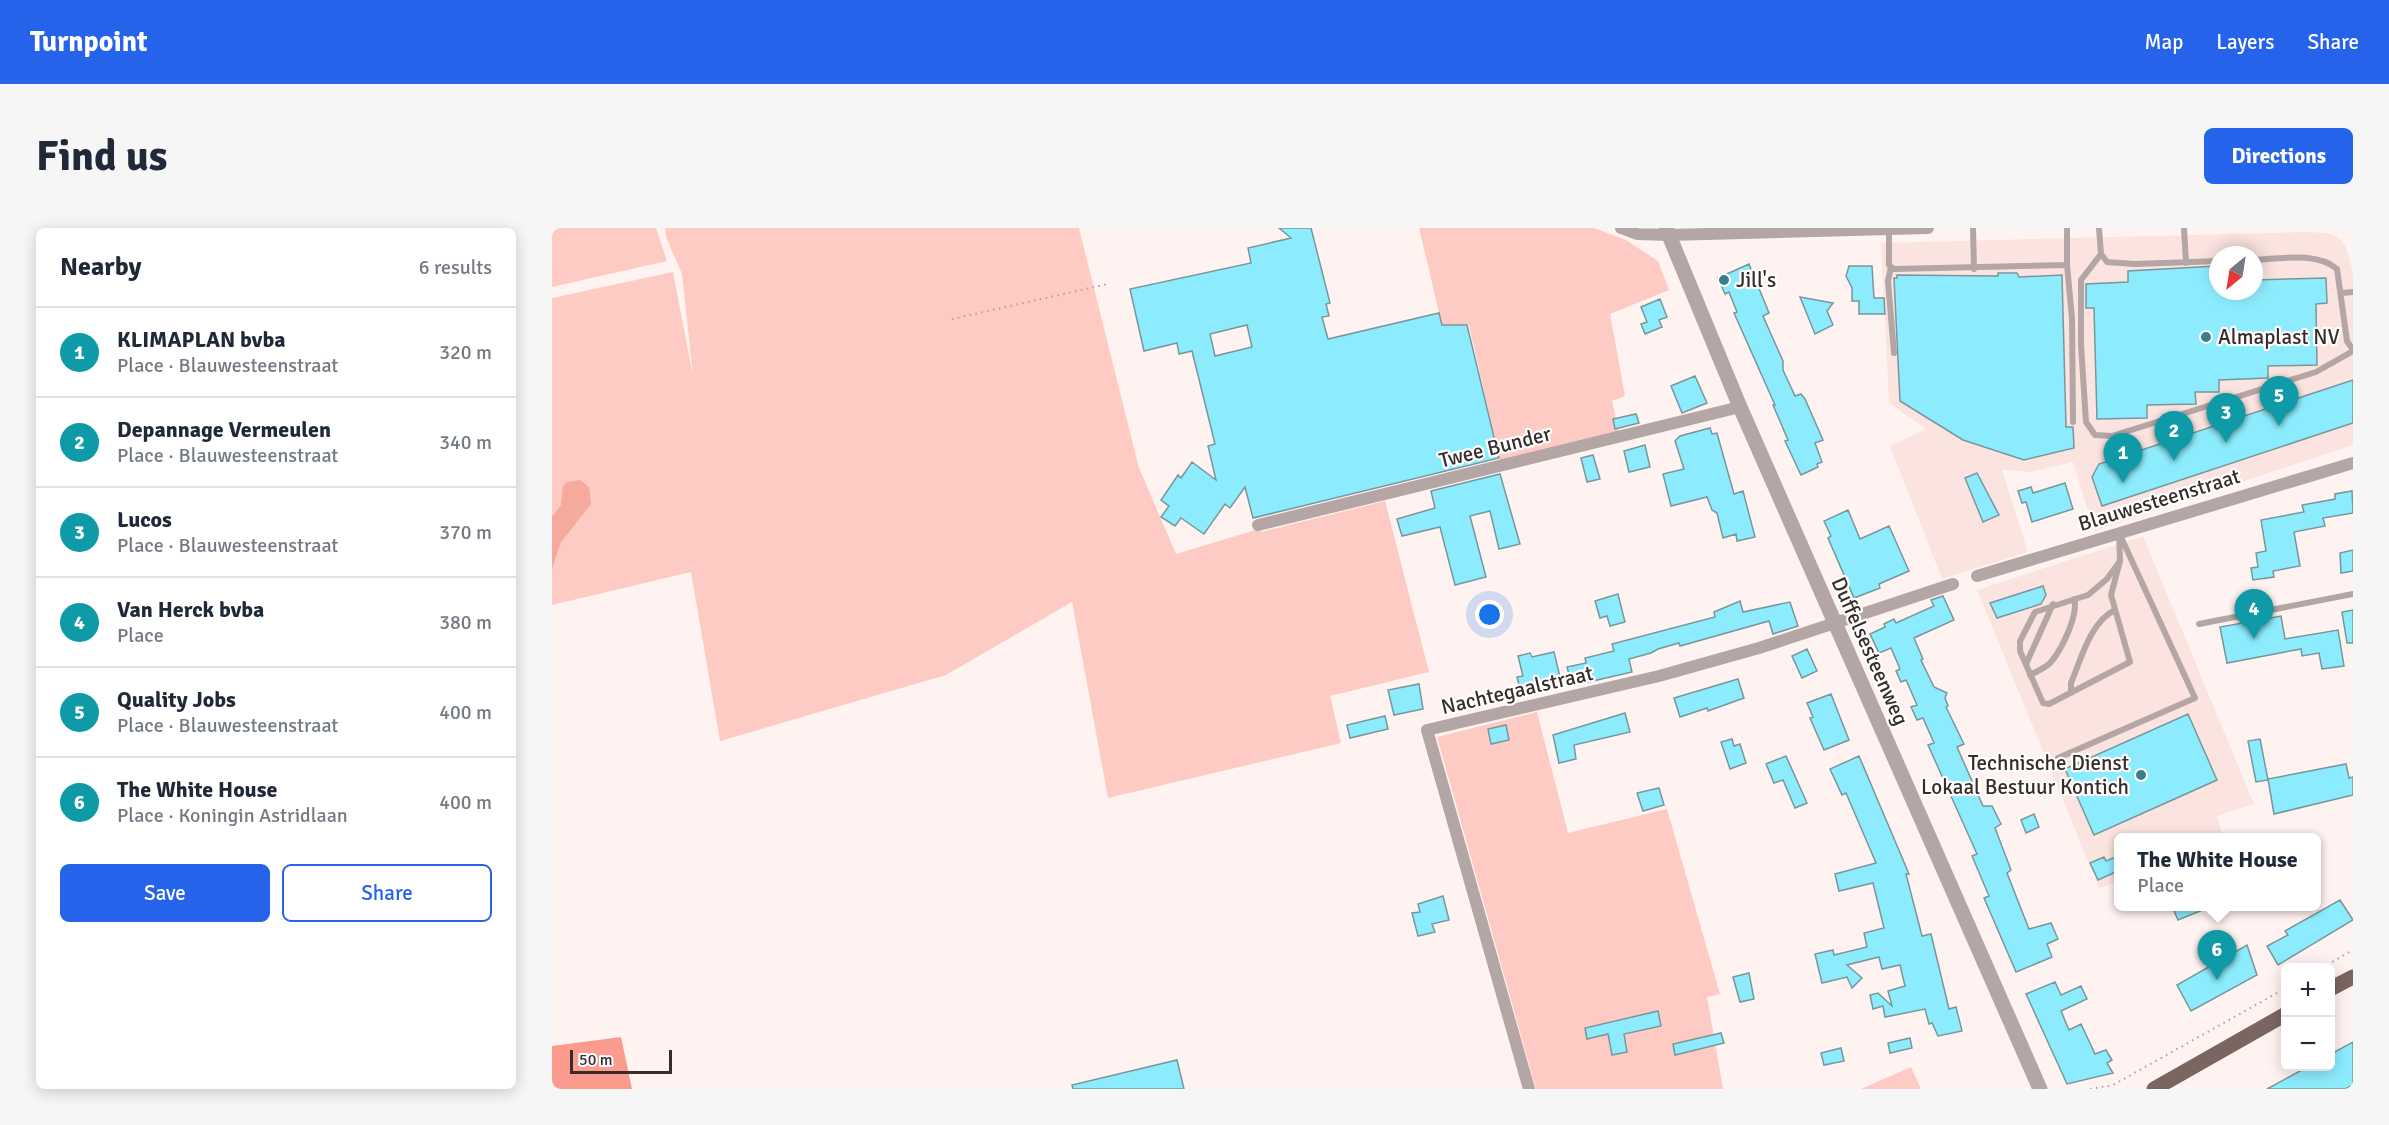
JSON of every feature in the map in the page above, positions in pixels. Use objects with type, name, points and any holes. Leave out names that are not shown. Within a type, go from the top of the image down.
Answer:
[{"type":"main road","points":[[2335,987],[2353,977]]},
{"type":"main road","points":[[2154,1089],[2281,1017]]},
{"type":"street","points":[[1621,228],[1637,234],[1928,228]]},
{"type":"street","name":"Duffelsesteenweg","points":[[1668,232],[1740,407],[2040,1089]]},
{"type":"street","name":"Twee Bunder","points":[[1258,525],[1740,407]]},
{"type":"street","name":"Blauwesteenstraat","points":[[1977,576],[2353,463]]},
{"type":"street","points":[[1835,622],[1953,584]]},
{"type":"street","name":"Nachtegaalstraat","points":[[1529,1089],[1427,730],[1659,676],[1759,648],[1835,622]]},
{"type":"lane","points":[[1973,228],[1974,268]]},
{"type":"lane","points":[[2067,228],[2067,266],[2072,318],[2073,422]]},
{"type":"lane","points":[[2099,228],[2101,254],[2107,262],[2134,264],[2209,261]]},
{"type":"lane","points":[[2184,228],[2186,262]]},
{"type":"lane","points":[[1889,229],[1891,267],[1888,281],[1893,353]]},
{"type":"lane","points":[[2101,254],[2081,280],[2081,345],[2086,422],[2095,435],[2112,436],[2316,372],[2353,351],[2347,341],[2337,269],[2330,263],[2310,258],[2263,260]]},
{"type":"lane","points":[[1891,267],[2067,266]]},
{"type":"lane","points":[[2341,294],[2353,292]]},
{"type":"lane","points":[[2119,532],[2120,561],[2111,596],[2130,662],[2049,704],[2043,703],[2030,675],[2020,642],[2035,612],[2053,604],[2088,595],[2100,586],[2120,561]]},
{"type":"lane","points":[[2058,758],[2195,698],[2119,532]]},
{"type":"lane","points":[[2100,586],[2111,596]]},
{"type":"lane","points":[[2199,624],[2353,594]]},
{"type":"lane","points":[[2030,675],[2052,661],[2074,618],[2076,608],[2074,598]]},
{"type":"lane","points":[[2026,664],[2053,604]]},
{"type":"lane","points":[[2071,693],[2071,683],[2096,627],[2103,617],[2115,610]]},
{"type":"path","points":[[952,320],[1108,284]]},
{"type":"path","points":[[2331,963],[2353,950]]},
{"type":"path","points":[[2090,1089],[2113,1085],[2281,991]]},
{"type":"shaded area","points":[[552,228],[656,228],[667,261],[552,287]]},
{"type":"shaded area","points":[[665,228],[1079,228],[1139,468],[1176,554],[1259,529],[1261,532],[1385,501],[1429,672],[1330,696],[1341,743],[1108,798],[1072,602],[946,675],[720,741],[691,572],[552,605],[552,298],[673,272],[693,376],[682,274],[666,237]]},
{"type":"shaded area","points":[[1419,228],[1594,228],[1626,240],[1658,261],[1669,290],[1610,314],[1625,396],[1612,401],[1619,432],[1500,461],[1469,325],[1442,325]]},
{"type":"shaded area","points":[[2308,232],[2326,233],[2338,237],[2346,247],[2353,273],[2353,445],[2094,531],[2073,462],[2031,472],[2002,470],[2028,552],[1942,579],[1890,446],[1926,429],[1889,403],[1881,243]]},
{"type":"shaded area","points":[[580,480],[589,487],[591,504],[561,542],[552,569],[552,517],[561,505],[563,486],[567,482]]},
{"type":"shaded area","points":[[2143,536],[2254,804],[2217,816],[2222,833],[2114,833],[2114,883],[2099,888],[1977,590]]},
{"type":"shaded area","points":[[1537,712],[1568,833],[1667,809],[1720,994],[1707,997],[1723,1089],[1536,1089],[1437,737]]},
{"type":"shaded area","points":[[621,1037],[632,1089],[552,1089],[552,1046]]},
{"type":"shaded area","points":[[1911,1067],[1921,1089],[1861,1089]]},
{"type":"building","points":[[1279,228],[1311,228],[1330,303],[1326,304],[1329,316],[1322,317],[1328,339],[1439,313],[1442,325],[1467,325],[1499,458],[1253,518],[1245,487],[1230,508],[1225,504],[1204,534],[1181,518],[1175,526],[1161,517],[1169,506],[1161,500],[1178,475],[1181,478],[1192,462],[1216,480],[1208,446],[1215,444],[1192,351],[1179,354],[1177,343],[1144,351],[1130,289],[1251,263],[1248,248],[1291,238]],"holes":[[[1247,325],[1252,347],[1215,356],[1210,334]]]},
{"type":"building","points":[[1749,264],[1769,313],[1763,316],[1783,361],[1783,370],[1795,396],[1801,394],[1805,399],[1823,440],[1815,443],[1822,462],[1817,464],[1818,467],[1801,475],[1785,441],[1788,440],[1773,405],[1775,405],[1734,313],[1737,312],[1729,292],[1725,294],[1718,278]]},
{"type":"building","points":[[1849,266],[1872,266],[1874,298],[1884,298],[1885,314],[1859,314],[1859,301],[1852,301],[1852,288],[1846,276]]},
{"type":"building","name":"Almaplast NV","points":[[2209,266],[2209,300],[2263,300],[2263,280],[2326,278],[2327,303],[2316,304],[2317,365],[2268,366],[2268,378],[2219,380],[2219,392],[2195,392],[2196,404],[2147,405],[2147,418],[2097,419],[2094,308],[2086,308],[2086,284],[2128,282],[2128,271]]},
{"type":"building","points":[[1998,273],[2017,273],[2019,277],[2062,275],[2066,427],[2073,427],[2074,448],[2024,460],[1963,440],[1900,401],[1894,278],[1897,278],[1897,275],[1998,276]]},
{"type":"building","points":[[1800,297],[1833,303],[1827,311],[1833,325],[1815,334]]},
{"type":"building","points":[[1660,299],[1667,317],[1659,320],[1662,327],[1645,334],[1641,324],[1647,322],[1641,307]]},
{"type":"building","points":[[1695,376],[1707,403],[1682,413],[1671,386]]},
{"type":"building","points":[[2353,380],[2353,423],[2102,506],[2092,477],[2099,464]]},
{"type":"building","points":[[1636,414],[1639,423],[1615,429],[1613,419]]},
{"type":"building","points":[[1710,428],[1712,434],[1717,433],[1734,494],[1743,491],[1755,537],[1737,541],[1736,534],[1723,538],[1717,513],[1712,510],[1707,497],[1671,506],[1663,474],[1684,469],[1675,441],[1680,436]]},
{"type":"building","points":[[1645,445],[1650,467],[1629,472],[1624,451]]},
{"type":"building","points":[[1593,455],[1600,479],[1587,482],[1581,458]]},
{"type":"building","points":[[1977,473],[1999,515],[1983,522],[1965,478]]},
{"type":"building","points":[[1500,474],[1520,544],[1499,549],[1490,511],[1470,516],[1486,577],[1455,585],[1440,527],[1402,536],[1397,519],[1435,508],[1431,491]]},
{"type":"building","points":[[2065,483],[2073,509],[2032,522],[2026,502],[2022,503],[2018,491],[2031,487],[2033,493]]},
{"type":"building","points":[[2352,491],[2353,513],[2323,518],[2325,526],[2294,532],[2300,566],[2273,571],[2274,577],[2253,580],[2251,568],[2258,567],[2256,553],[2266,551],[2261,520],[2304,512],[2302,505],[2335,499],[2335,494]]},
{"type":"building","points":[[1848,510],[1860,539],[1889,526],[1909,571],[1879,584],[1880,588],[1854,598],[1828,538],[1831,536],[1824,521]]},
{"type":"building","points":[[2353,550],[2353,571],[2341,573],[2340,553]]},
{"type":"building","points":[[2043,586],[2046,595],[2041,604],[1997,618],[1990,603]]},
{"type":"building","points":[[1618,594],[1625,622],[1610,626],[1607,616],[1600,618],[1595,601]]},
{"type":"building","points":[[1943,596],[1954,620],[1914,638],[1923,659],[1921,660],[1934,687],[1947,693],[1945,698],[1948,706],[1946,707],[1964,744],[1957,747],[1983,806],[1992,806],[2001,824],[1995,828],[2011,870],[2007,873],[2029,929],[2051,923],[2058,939],[2047,944],[2052,957],[2016,972],[1984,898],[1989,896],[1972,856],[1977,854],[1928,745],[1934,743],[1923,718],[1917,720],[1911,707],[1917,705],[1906,680],[1901,682],[1896,671],[1900,669],[1891,648],[1879,653],[1870,634],[1885,627],[1884,624],[1894,619],[1896,623],[1934,606],[1931,600]]},
{"type":"building","points":[[1740,601],[1743,612],[1790,602],[1798,626],[1773,634],[1769,621],[1680,646],[1679,643],[1629,659],[1632,672],[1584,683],[1582,675],[1570,678],[1567,667],[1586,663],[1585,658],[1614,651],[1612,644],[1715,617],[1714,612]]},
{"type":"building","points":[[2353,610],[2353,643],[2347,643],[2342,612]]},
{"type":"building","points":[[2281,616],[2285,639],[2338,630],[2344,666],[2322,669],[2319,653],[2302,656],[2301,649],[2227,663],[2220,627]]},
{"type":"building","points":[[1807,649],[1817,671],[1802,678],[1792,656]]},
{"type":"building","points":[[1554,652],[1560,677],[1520,689],[1517,677],[1523,676],[1518,656],[1530,653],[1532,657]]},
{"type":"building","points":[[1738,679],[1744,698],[1708,711],[1707,708],[1680,717],[1674,698]]},
{"type":"building","points":[[1419,684],[1423,709],[1394,715],[1388,690]]},
{"type":"building","points":[[1831,694],[1849,740],[1824,750],[1810,718],[1813,717],[1807,703]]},
{"type":"building","points":[[1625,713],[1630,732],[1574,745],[1576,759],[1559,763],[1553,735]]},
{"type":"building","name":"Technische Dienst Lokaal Bestuur Kontich","points":[[2188,714],[2217,780],[2094,835],[2065,769]]},
{"type":"building","points":[[1385,716],[1388,729],[1350,738],[1347,725]]},
{"type":"building","points":[[1506,725],[1509,740],[1491,744],[1488,729]]},
{"type":"building","points":[[1732,739],[1734,746],[1740,744],[1746,763],[1730,769],[1721,742]]},
{"type":"building","points":[[2260,739],[2268,780],[2256,782],[2248,741]]},
{"type":"building","points":[[1786,756],[1807,803],[1795,808],[1783,780],[1774,783],[1766,764]]},
{"type":"building","points":[[1859,756],[1909,874],[1906,874],[1922,936],[1931,934],[1949,1009],[1956,1007],[1962,1031],[1938,1036],[1932,1023],[1929,1024],[1925,1009],[1885,1017],[1883,1006],[1873,1009],[1870,995],[1878,993],[1892,1006],[1888,991],[1905,986],[1900,965],[1882,969],[1879,957],[1847,965],[1862,978],[1852,988],[1847,977],[1822,983],[1815,954],[1833,950],[1834,955],[1867,947],[1864,933],[1884,928],[1873,883],[1839,891],[1835,874],[1876,863],[1846,793],[1842,795],[1830,769]]},
{"type":"building","points":[[2346,764],[2349,778],[2353,777],[2353,795],[2274,814],[2268,779]]},
{"type":"building","points":[[1659,788],[1664,805],[1643,811],[1637,793]]},
{"type":"building","points":[[2034,814],[2039,827],[2026,833],[2021,820]]},
{"type":"building","points":[[2104,857],[2106,861],[2114,858],[2114,873],[2098,880],[2090,863]]},
{"type":"building","points":[[1443,896],[1449,920],[1432,924],[1435,932],[1418,936],[1412,913],[1420,912],[1418,904]]},
{"type":"building","points":[[2340,900],[2353,920],[2278,965],[2267,946],[2288,935],[2285,931]]},
{"type":"building","points":[[2174,911],[2200,911],[2178,920]]},
{"type":"building","points":[[2247,945],[2257,975],[2191,1011],[2177,985]]},
{"type":"building","points":[[1749,973],[1754,999],[1740,1002],[1733,977]]},
{"type":"building","points":[[2055,982],[2061,995],[2081,986],[2087,999],[2061,1011],[2069,1030],[2081,1024],[2095,1054],[2106,1050],[2112,1060],[2107,1063],[2113,1073],[2067,1084],[2026,994]]},
{"type":"building","points":[[1658,1011],[1661,1026],[1624,1034],[1627,1052],[1612,1055],[1608,1034],[1587,1039],[1585,1028]]},
{"type":"building","points":[[1721,1033],[1724,1043],[1675,1055],[1673,1044]]},
{"type":"building","points":[[1910,1038],[1912,1048],[1890,1053],[1888,1043]]},
{"type":"building","points":[[2353,1042],[2353,1085],[2345,1089],[2267,1089],[2300,1071],[2335,1071],[2335,1052]]},
{"type":"building","points":[[1841,1048],[1844,1061],[1824,1065],[1821,1053]]},
{"type":"building","points":[[1177,1060],[1184,1089],[1073,1089],[1072,1085]]},
{"type":"place","name":"Jill's","points":[[1724,280]]},
{"type":"place","name":"Almaplast NV","points":[[2206,337]]},
{"type":"place","name":"Quality Jobs","points":[[2279,426]]},
{"type":"place","name":"Lucos","points":[[2226,443]]},
{"type":"place","name":"Depannage Vermeulen","points":[[2174,461]]},
{"type":"place","name":"KLIMAPLAN bvba","points":[[2123,483]]},
{"type":"place","name":"Van Herck bvba","points":[[2254,639]]},
{"type":"place","name":"Technische Dienst Lokaal Bestuur Kontich","points":[[2141,775]]},
{"type":"place","name":"The White House","points":[[2217,980]]}]
